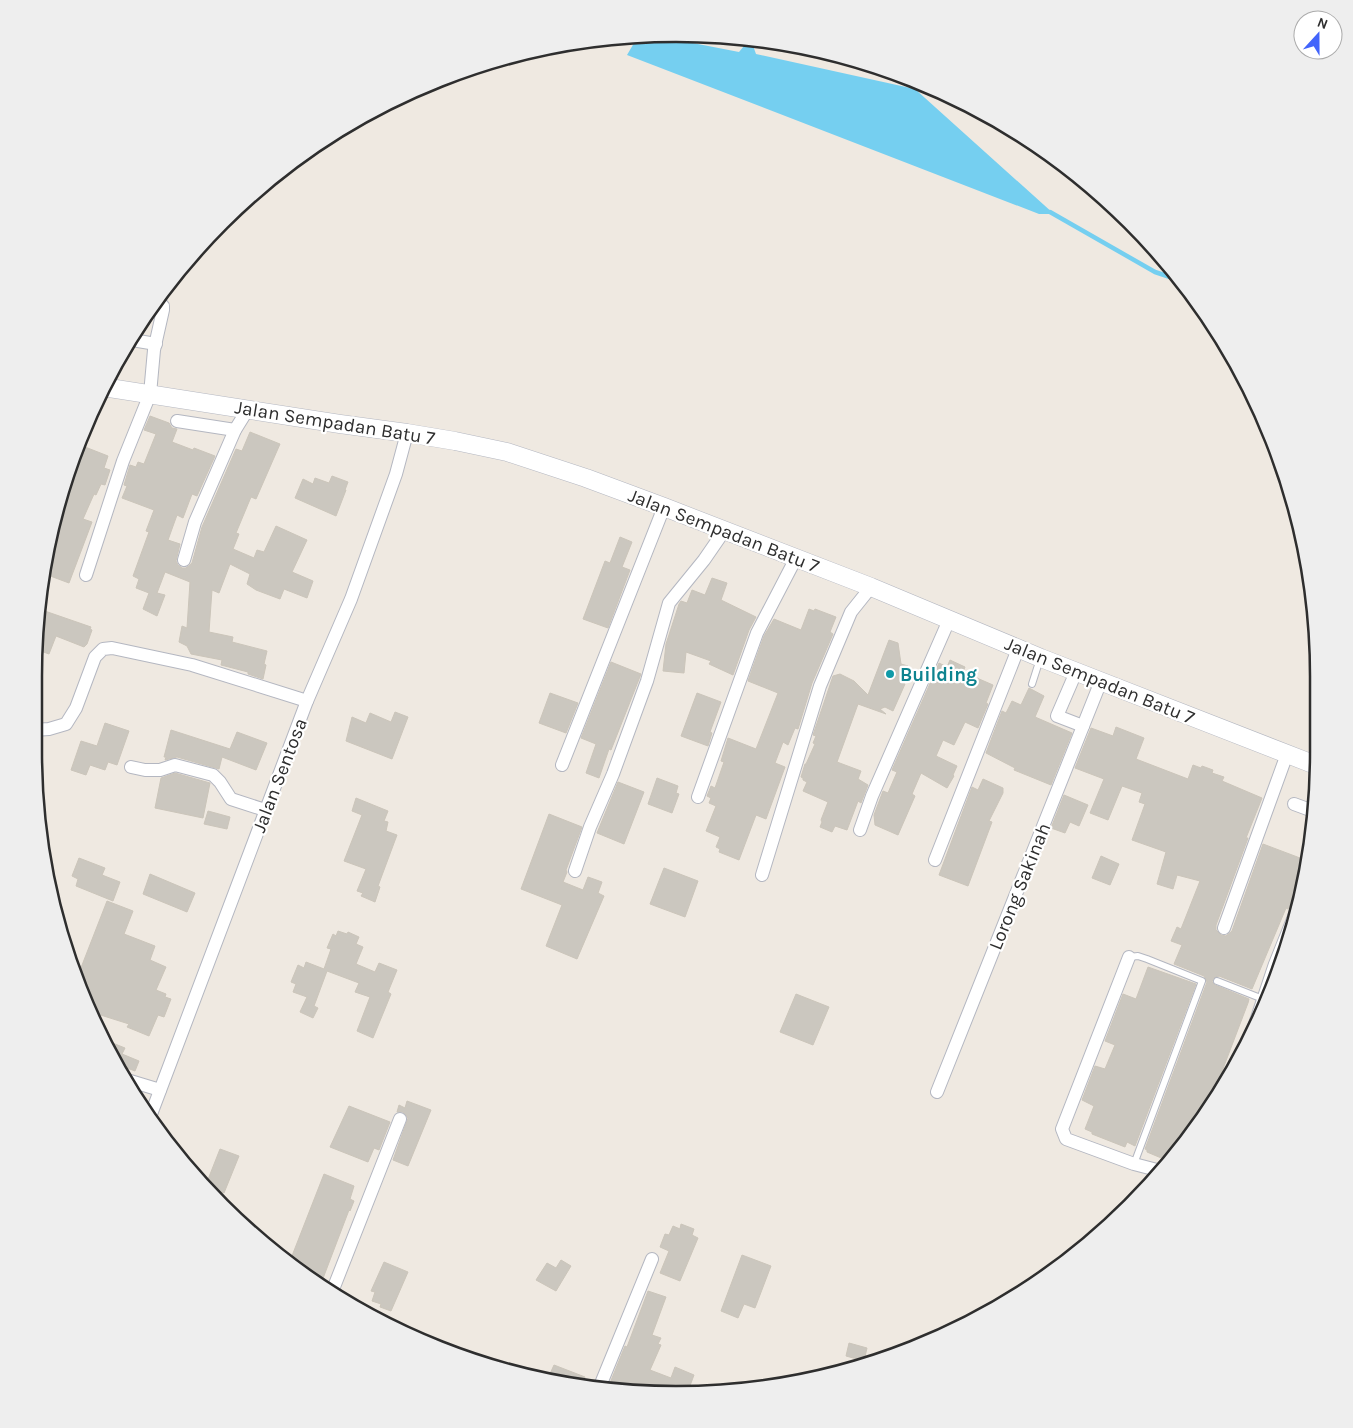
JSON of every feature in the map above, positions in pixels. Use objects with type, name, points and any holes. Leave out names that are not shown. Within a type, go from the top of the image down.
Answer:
[{"type":"street","points":[[86,575],[123,461],[150,394],[163,306]]},
{"type":"street","points":[[138,341],[156,344]]},
{"type":"street","name":"Jalan Sempadan Batu 7","points":[[112,388],[407,433],[507,452],[586,478],[871,587],[1018,649],[1310,763]]},
{"type":"street","points":[[184,560],[195,522],[235,430],[248,408]]},
{"type":"street","points":[[177,421],[235,430]]},
{"type":"street","name":"Jalan Sentosa","points":[[153,1109],[307,701],[351,600],[396,474],[407,433]]},
{"type":"street","points":[[562,765],[664,507]]},
{"type":"street","points":[[575,871],[590,827],[613,774],[647,681],[669,603],[704,560],[724,531]]},
{"type":"street","points":[[698,797],[757,633],[796,558]]},
{"type":"street","points":[[762,875],[820,686],[851,612],[871,587]]},
{"type":"street","points":[[860,830],[876,787],[949,620]]},
{"type":"street","points":[[42,729],[66,724],[76,708],[95,657],[103,649],[112,648],[192,665],[307,701]]},
{"type":"street","points":[[935,860],[1018,649]]},
{"type":"street","points":[[1076,672],[1058,716],[1083,726]]},
{"type":"street","name":"Lorong Sakinah","points":[[937,1092],[1101,681]]},
{"type":"street","points":[[1224,928],[1286,754]]},
{"type":"street","points":[[131,767],[145,770],[160,770],[175,764],[213,776],[220,782],[231,799],[265,810]]},
{"type":"street","points":[[1294,804],[1307,809]]},
{"type":"street","points":[[1130,957],[1062,1129],[1066,1139],[1134,1164],[1154,1169]]},
{"type":"street","points":[[136,1083],[160,1090]]},
{"type":"street","points":[[335,1286],[400,1119]]},
{"type":"street","points":[[602,1381],[652,1259]]},
{"type":"lane","points":[[1032,684],[1041,658]]},
{"type":"lane","points":[[1130,957],[1138,956],[1202,981],[1134,1164]]},
{"type":"lane","points":[[1217,982],[1260,998]]},
{"type":"water","points":[[691,43],[739,52],[744,46],[754,47],[756,54],[912,88],[1054,214],[1039,214],[627,55],[635,44]]},
{"type":"building","points":[[150,416],[169,423],[172,428],[177,429],[172,442],[215,456],[197,496],[192,494],[183,518],[177,515],[168,540],[180,544],[176,561],[182,568],[186,568],[192,563],[202,527],[236,449],[242,451],[250,432],[280,444],[256,499],[251,497],[236,533],[239,534],[233,549],[254,558],[257,550],[264,552],[276,526],[307,540],[292,572],[313,581],[307,598],[284,589],[280,599],[256,590],[247,584],[250,574],[230,564],[219,593],[212,590],[209,632],[233,637],[232,642],[267,651],[263,679],[248,674],[248,672],[221,665],[222,660],[191,654],[187,646],[179,642],[182,626],[187,628],[190,582],[165,572],[157,593],[165,595],[157,616],[143,609],[149,593],[136,588],[139,579],[133,576],[149,532],[146,531],[154,510],[122,498],[127,486],[124,485],[130,465],[136,467],[138,462],[144,464],[156,434],[144,430]]},
{"type":"building","points":[[86,447],[108,456],[104,468],[110,470],[105,485],[101,484],[96,495],[94,494],[83,519],[92,522],[69,583],[51,576],[64,512]]},
{"type":"building","points":[[332,476],[348,482],[336,516],[295,498],[303,479],[313,484],[315,478],[329,483]]},
{"type":"building","points":[[620,537],[632,542],[622,567],[630,570],[608,628],[583,619],[605,561],[610,563]]},
{"type":"building","points":[[712,578],[727,583],[721,600],[756,617],[749,630],[733,675],[709,664],[711,661],[686,652],[684,673],[663,671],[666,644],[679,604],[681,601],[687,603],[692,590],[705,595]]},
{"type":"building","points":[[809,609],[814,611],[815,609],[836,617],[830,632],[833,634],[812,683],[798,729],[795,728],[788,745],[783,742],[775,763],[785,767],[766,819],[756,815],[739,860],[719,852],[720,849],[716,847],[720,837],[706,831],[716,806],[709,803],[711,798],[707,796],[711,786],[715,788],[724,762],[721,761],[728,738],[756,749],[778,693],[748,681],[764,636],[774,619],[801,630]]},
{"type":"building","points":[[46,612],[91,627],[90,629],[92,630],[84,647],[56,636],[49,654],[43,652]]},
{"type":"building","points":[[889,640],[898,643],[901,664],[908,666],[901,682],[905,684],[893,711],[885,707],[880,709],[886,714],[858,704],[837,762],[861,771],[858,779],[868,785],[861,803],[858,801],[847,830],[835,826],[832,832],[820,827],[828,802],[803,791],[807,782],[801,777],[815,744],[813,743],[816,736],[813,735],[833,676],[840,674],[854,681],[868,695]]},
{"type":"building","points":[[950,660],[965,667],[963,672],[993,685],[986,703],[988,704],[978,728],[965,722],[954,745],[943,740],[936,756],[957,766],[954,776],[947,788],[921,773],[912,794],[915,796],[898,835],[875,825],[874,815],[883,791],[888,793],[897,772],[892,770],[939,663],[947,667]]},
{"type":"building","points":[[611,662],[641,674],[611,750],[609,749],[599,778],[586,773],[596,744],[581,738]]},
{"type":"building","points":[[1029,688],[1044,696],[1035,717],[1072,733],[1051,785],[1014,770],[1015,768],[986,753],[1002,711],[1006,713],[1012,701],[1021,705]]},
{"type":"building","points":[[550,693],[578,703],[566,733],[539,723]]},
{"type":"building","points":[[697,693],[721,702],[710,732],[712,733],[708,746],[681,736]]},
{"type":"building","points":[[395,712],[408,717],[392,759],[346,741],[352,717],[366,723],[370,713],[391,722]]},
{"type":"building","points":[[105,723],[129,731],[117,765],[108,762],[105,770],[90,765],[86,775],[71,770],[81,741],[97,746]]},
{"type":"building","points":[[1116,727],[1144,738],[1136,759],[1188,779],[1193,765],[1201,768],[1202,766],[1213,770],[1212,773],[1224,777],[1222,781],[1262,798],[1216,925],[1216,930],[1221,935],[1226,936],[1232,931],[1263,844],[1301,858],[1292,904],[1288,909],[1286,908],[1252,989],[1219,976],[1213,979],[1212,982],[1215,985],[1249,999],[1248,1003],[1221,1074],[1223,1074],[1204,1104],[1162,1158],[1147,1152],[1145,1149],[1207,982],[1204,976],[1174,964],[1182,945],[1171,941],[1177,927],[1181,929],[1200,881],[1177,875],[1173,889],[1157,884],[1166,852],[1132,840],[1145,804],[1139,802],[1142,793],[1122,786],[1108,820],[1090,813],[1104,779],[1075,768],[1091,728],[1113,736]]},
{"type":"building","points":[[171,730],[230,749],[237,732],[267,743],[256,770],[222,757],[219,769],[177,757],[165,760],[166,757],[164,757]]},
{"type":"building","points":[[175,773],[210,783],[203,818],[155,808],[161,778]]},
{"type":"building","points":[[657,778],[678,786],[676,793],[679,794],[672,813],[648,804]]},
{"type":"building","points":[[983,779],[1003,788],[1003,793],[989,821],[992,822],[968,886],[939,875],[972,787],[978,790]]},
{"type":"building","points":[[618,782],[644,792],[624,844],[597,833]]},
{"type":"building","points":[[1064,795],[1088,805],[1079,826],[1070,822],[1065,833],[1051,828]]},
{"type":"building","points":[[356,798],[388,811],[384,821],[388,822],[386,831],[397,835],[378,886],[380,887],[375,902],[361,896],[363,893],[357,891],[366,869],[344,861],[362,815],[352,811]]},
{"type":"building","points":[[208,811],[230,817],[227,829],[204,824]]},
{"type":"building","points":[[549,814],[582,827],[563,882],[583,890],[588,877],[602,882],[598,893],[604,896],[577,959],[546,946],[562,905],[521,889]]},
{"type":"building","points":[[1101,856],[1119,864],[1110,885],[1092,878]]},
{"type":"building","points":[[79,858],[105,868],[102,875],[120,882],[113,901],[76,886],[78,879],[72,876]]},
{"type":"building","points":[[664,868],[698,881],[685,917],[650,904]]},
{"type":"building","points":[[150,874],[195,893],[187,912],[143,894]]},
{"type":"building","points":[[107,901],[133,911],[124,934],[155,946],[150,960],[166,967],[156,990],[166,994],[165,997],[171,999],[164,1017],[158,1015],[149,1036],[127,1027],[129,1024],[100,1015],[81,968]]},
{"type":"building","points":[[338,931],[347,934],[348,932],[359,937],[356,944],[363,947],[356,964],[375,972],[379,963],[397,970],[388,992],[391,994],[373,1038],[357,1031],[370,997],[355,992],[359,983],[327,971],[314,1006],[318,1008],[313,1018],[300,1012],[307,997],[293,992],[296,984],[291,982],[298,965],[304,968],[306,962],[324,969],[331,949],[327,948],[333,934],[336,936]]},
{"type":"building","points":[[1148,967],[1196,984],[1135,1146],[1127,1142],[1125,1147],[1092,1134],[1092,1132],[1085,1129],[1094,1106],[1082,1100],[1095,1066],[1105,1069],[1115,1045],[1105,1041],[1123,994],[1136,999]]},
{"type":"building","points":[[796,994],[829,1007],[813,1045],[780,1032]]},
{"type":"building","points":[[114,1044],[125,1048],[122,1054],[139,1061],[135,1071],[127,1068]]},
{"type":"building","points":[[407,1101],[431,1110],[408,1166],[393,1160],[408,1118],[403,1112],[397,1112],[399,1105],[405,1108]]},
{"type":"building","points":[[349,1106],[390,1122],[379,1150],[374,1148],[368,1162],[330,1147]]},
{"type":"building","points":[[220,1149],[239,1156],[224,1193],[208,1179]]},
{"type":"building","points":[[324,1174],[354,1186],[350,1199],[354,1201],[323,1278],[292,1255]]},
{"type":"building","points":[[681,1224],[694,1229],[692,1235],[698,1238],[680,1281],[660,1273],[669,1251],[660,1247],[665,1234],[669,1235],[673,1226],[680,1229]]},
{"type":"building","points":[[742,1255],[771,1266],[755,1308],[744,1304],[738,1318],[721,1311]]},
{"type":"building","points":[[561,1260],[571,1266],[556,1291],[536,1280],[547,1263],[556,1268]]},
{"type":"building","points":[[384,1262],[408,1272],[391,1311],[380,1307],[381,1304],[372,1301],[375,1292],[371,1291]]},
{"type":"building","points":[[648,1291],[666,1297],[652,1335],[661,1338],[658,1344],[661,1345],[650,1370],[671,1378],[675,1367],[694,1375],[690,1385],[611,1382],[625,1346],[627,1347]]},
{"type":"building","points":[[849,1343],[867,1348],[865,1357],[857,1359],[846,1356]]},
{"type":"building","points":[[554,1365],[585,1377],[585,1378],[551,1372]]},
{"type":"waterway","points":[[1050,212],[1155,272],[1167,276]]},
{"type":"place","name":"Building","points":[[890,674]]}]
